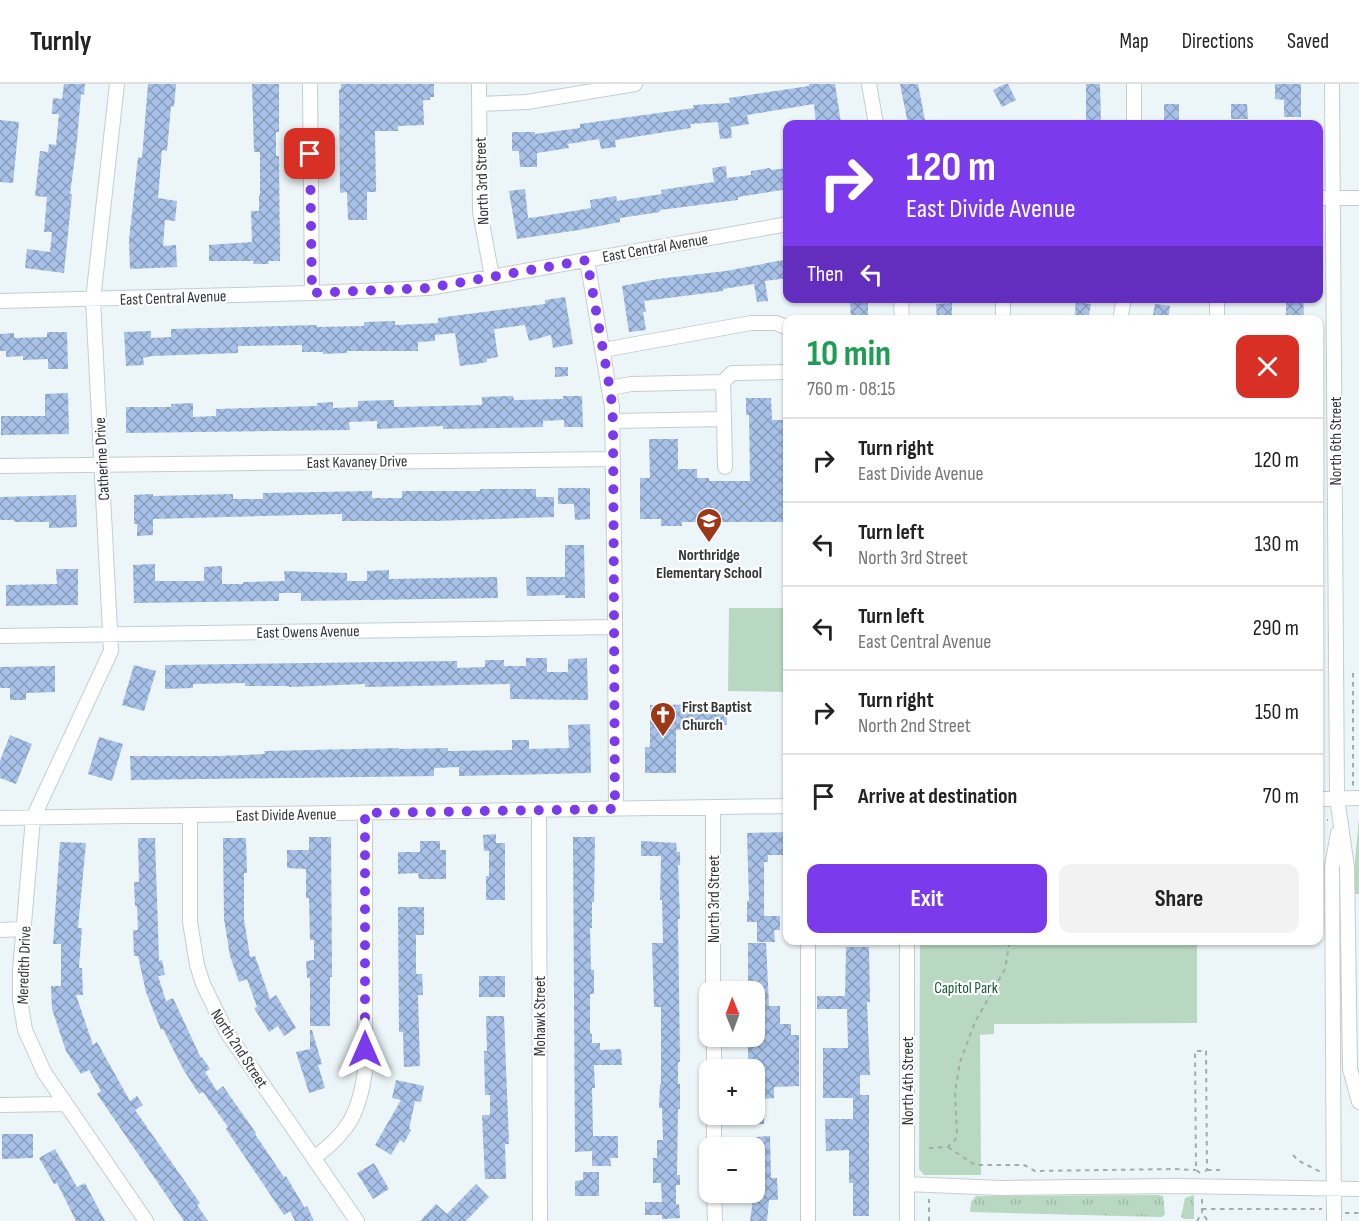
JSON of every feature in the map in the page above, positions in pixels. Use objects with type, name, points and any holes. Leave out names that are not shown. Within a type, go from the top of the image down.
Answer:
[{"type":"street","name":"Catherine Drive","points":[[33,818],[111,651],[93,300],[117,84]]},
{"type":"street","points":[[310,84],[312,293]]},
{"type":"street","name":"North 3rd Street","points":[[479,84],[480,212],[492,277]]},
{"type":"street","points":[[479,104],[547,99],[635,84]]},
{"type":"street","points":[[869,84],[875,120]]},
{"type":"street","points":[[1134,84],[1134,120]]},
{"type":"street","name":"North 6th Street","points":[[1332,84],[1325,198],[1337,798],[1347,867],[1350,1069],[1359,1102]]},
{"type":"street","points":[[1325,198],[1359,198]]},
{"type":"street","name":"East Central Avenue","points":[[0,301],[93,300],[429,288],[783,225]]},
{"type":"street","points":[[587,260],[610,388],[613,421],[615,809]]},
{"type":"street","points":[[603,350],[751,323],[776,323],[783,326]]},
{"type":"street","points":[[610,388],[631,384],[723,382],[732,373],[783,372]]},
{"type":"street","points":[[723,382],[724,467]]},
{"type":"street","points":[[613,421],[724,419]]},
{"type":"street","name":"East Kavaney Drive","points":[[0,466],[613,459]]},
{"type":"street","name":"East Owens Avenue","points":[[0,636],[615,627]]},
{"type":"street","points":[[1323,799],[1356,798]]},
{"type":"street","name":"East Divide Avenue","points":[[0,818],[783,806]]},
{"type":"street","name":"North 3rd Street","points":[[713,807],[713,981]]},
{"type":"street","name":"Mohawk Street","points":[[538,810],[540,1221]]},
{"type":"street","points":[[315,1157],[344,1132],[355,1111],[363,1085],[365,1071],[365,813]]},
{"type":"street","name":"North 2nd Street","points":[[190,815],[190,922],[196,965],[203,984],[226,1031],[357,1221]]},
{"type":"street","name":"Meredith Drive","points":[[33,818],[23,929],[20,1000],[25,1030],[44,1072],[146,1221]]},
{"type":"street","points":[[1334,1221],[1332,866],[1340,819]]},
{"type":"street","points":[[0,930],[23,929]]},
{"type":"street","points":[[808,945],[808,1221]]},
{"type":"street","name":"North 4th Street","points":[[907,945],[907,1221]]},
{"type":"street","points":[[0,1105],[66,1104]]},
{"type":"street","points":[[907,1184],[1002,1188],[1334,1187],[1359,1189]]},
{"type":"street","points":[[714,1203],[715,1221]]},
{"type":"path","points":[[1353,673],[1356,798]]},
{"type":"path","points":[[948,1148],[957,1135],[955,1091],[960,1062],[975,1022],[1005,969],[1009,945]]},
{"type":"path","points":[[1196,1170],[1195,1051],[1206,1051],[1207,1170]]},
{"type":"path","points":[[929,1148],[948,1148],[975,1165],[1024,1165],[1035,1171],[1175,1169],[1196,1170],[1202,1174],[1207,1170],[1220,1170]]},
{"type":"path","points":[[929,1199],[929,1221]]},
{"type":"path","points":[[1197,1221],[1202,1211],[1322,1209]]},
{"type":"green space","points":[[729,608],[783,608],[783,692],[728,691]]},
{"type":"green space","points":[[1359,818],[1359,894],[1352,894]]},
{"type":"green space","name":"Capitol Park","points":[[920,945],[1197,945],[1197,1023],[994,1024],[994,1034],[980,1035],[981,1175],[924,1175],[919,1169]]},
{"type":"green space","points":[[1194,1195],[1194,1219],[1185,1219],[1181,1217],[1185,1198]]},
{"type":"green space","points":[[976,1196],[1163,1196],[1165,1214],[1162,1217],[970,1212],[971,1202]]},
{"type":"building","points":[[64,84],[85,84],[84,95],[81,94],[64,273],[25,268],[27,249],[50,252],[52,232],[44,232],[47,197],[35,196],[40,151],[48,152],[49,144],[56,145],[59,114],[52,114],[53,98],[62,99]]},
{"type":"building","points":[[148,84],[176,84],[174,107],[171,106],[167,151],[162,150],[158,198],[177,201],[175,221],[165,220],[163,246],[176,245],[177,267],[130,269],[129,240],[138,157],[142,158]]},
{"type":"building","points":[[252,84],[279,84],[279,132],[276,132],[276,156],[279,156],[280,261],[253,264],[254,261],[209,261],[209,245],[252,242],[251,211],[259,211],[260,152],[254,152]]},
{"type":"building","points":[[341,84],[434,84],[434,97],[430,97],[430,100],[423,100],[424,125],[398,126],[398,131],[375,131],[376,192],[367,192],[367,220],[348,220],[347,192],[340,193],[339,89],[341,89]]},
{"type":"building","points":[[809,84],[835,84],[841,120],[816,120],[814,104],[747,115],[749,124],[731,127],[732,138],[720,139],[718,122],[690,124],[691,128],[615,140],[616,147],[601,149],[599,139],[568,144],[569,148],[537,153],[537,167],[520,167],[519,151],[512,151],[512,132],[535,132],[535,134],[580,128],[580,124],[694,108],[693,105],[730,103],[729,98],[809,86]]},
{"type":"building","points":[[900,84],[918,84],[925,120],[907,120]]},
{"type":"building","points":[[1008,84],[1016,100],[1002,107],[993,90]]},
{"type":"building","points":[[1086,84],[1100,84],[1101,120],[1086,120]]},
{"type":"building","points":[[1275,84],[1301,84],[1301,117],[1284,117],[1284,100],[1275,99]]},
{"type":"building","points":[[1164,104],[1179,104],[1179,120],[1164,120]]},
{"type":"building","points":[[1231,104],[1247,104],[1248,119],[1231,119]]},
{"type":"building","points":[[0,120],[19,122],[13,183],[0,182]]},
{"type":"building","points":[[726,166],[727,178],[751,175],[751,171],[783,169],[783,190],[738,197],[738,200],[660,210],[660,212],[620,218],[620,222],[517,239],[509,191],[525,189],[528,218],[537,217],[591,208],[590,200],[616,196],[617,201],[662,194],[661,190],[714,182],[712,168]]},
{"type":"building","points":[[783,260],[783,279],[765,281],[768,301],[757,302],[754,284],[723,289],[723,291],[644,301],[646,330],[629,332],[622,286]]},
{"type":"building","points":[[565,297],[573,344],[553,348],[551,335],[529,341],[525,325],[494,329],[498,357],[477,364],[460,366],[455,333],[435,335],[435,341],[418,342],[418,351],[347,351],[347,353],[323,354],[323,352],[302,352],[302,345],[238,346],[238,353],[152,356],[143,358],[144,365],[126,366],[124,332],[151,331],[151,338],[171,337],[171,329],[364,326],[364,322],[395,321],[395,325],[438,323],[438,318],[545,304],[545,300]]},
{"type":"building","points":[[850,303],[868,303],[868,315],[851,315]]},
{"type":"building","points":[[952,303],[952,315],[937,315],[936,304]]},
{"type":"building","points":[[1076,303],[1091,304],[1089,315],[1075,315]]},
{"type":"building","points":[[1286,303],[1303,303],[1304,315],[1286,315]]},
{"type":"building","points":[[1155,304],[1170,306],[1169,315],[1153,315]]},
{"type":"building","points":[[47,332],[67,332],[68,369],[48,369],[48,359],[23,360],[23,356],[6,357],[6,351],[0,351],[0,334],[14,333],[14,338],[47,337]]},
{"type":"building","points":[[555,367],[568,367],[568,376],[555,377]]},
{"type":"building","points":[[68,393],[69,434],[1,435],[1,416],[45,416],[45,394]]},
{"type":"building","points":[[513,396],[514,400],[563,399],[563,396],[582,396],[583,427],[564,427],[564,420],[543,421],[543,427],[443,429],[443,426],[377,429],[377,421],[349,422],[350,430],[126,433],[126,407],[171,407],[171,404],[193,403],[193,417],[216,416],[216,409],[317,406],[317,403],[333,402],[333,408],[358,407],[358,401],[394,400],[394,407],[482,405],[482,397]]},
{"type":"building","points":[[746,398],[771,398],[772,420],[783,420],[783,522],[682,522],[682,526],[661,526],[661,519],[640,519],[640,478],[650,478],[649,439],[678,439],[678,469],[697,469],[697,478],[709,478],[709,481],[750,481],[749,415],[746,415]]},
{"type":"building","points":[[558,488],[590,488],[590,519],[575,520],[574,504],[558,504]]},
{"type":"building","points":[[480,489],[536,489],[536,497],[554,497],[554,517],[342,521],[342,514],[153,519],[153,535],[137,536],[137,524],[134,524],[134,495],[233,494],[233,499],[263,499],[263,493],[372,491],[372,498],[402,498],[402,491],[480,491]]},
{"type":"building","points":[[76,495],[77,527],[49,528],[49,522],[0,520],[0,497]]},
{"type":"building","points":[[565,545],[584,545],[585,598],[565,598],[565,595],[527,596],[526,577],[565,577]]},
{"type":"building","points":[[155,564],[155,581],[204,581],[204,567],[222,566],[222,584],[285,581],[284,571],[347,573],[347,581],[367,581],[367,571],[389,570],[389,579],[497,577],[498,598],[301,601],[301,593],[279,593],[279,601],[134,603],[133,565]]},
{"type":"building","points":[[56,569],[78,569],[78,605],[6,606],[6,585],[57,584]]},
{"type":"building","points":[[526,658],[547,658],[547,672],[568,672],[568,659],[587,658],[588,700],[510,699],[510,684],[365,687],[365,684],[289,687],[245,686],[245,683],[193,684],[193,688],[165,689],[165,665],[457,661],[457,668],[485,667],[485,660],[504,660],[504,666],[526,666]]},
{"type":"building","points":[[134,665],[156,671],[144,711],[122,705]]},
{"type":"building","points":[[55,666],[55,692],[26,693],[26,700],[10,700],[10,688],[0,688],[0,667]]},
{"type":"building","name":"First Baptist Church","points":[[726,704],[727,725],[690,726],[690,729],[676,730],[676,773],[645,773],[645,747],[650,747],[650,705]]},
{"type":"building","points":[[590,724],[591,773],[459,776],[459,767],[434,768],[434,776],[131,780],[130,756],[218,756],[265,754],[264,751],[399,748],[448,748],[448,751],[512,750],[512,740],[529,740],[529,749],[569,748],[568,725]]},
{"type":"building","points":[[10,735],[32,744],[16,784],[0,778],[0,761]]},
{"type":"building","points":[[99,737],[123,744],[112,781],[88,774]]},
{"type":"building","points":[[783,832],[783,855],[768,855],[768,862],[764,862],[764,916],[780,916],[780,930],[774,930],[775,942],[757,942],[757,922],[747,922],[747,901],[749,901],[747,833]]},
{"type":"building","points":[[496,834],[496,843],[505,843],[505,900],[486,900],[489,851],[484,851],[483,835]]},
{"type":"building","points":[[309,837],[331,837],[330,1026],[310,1026],[310,978],[307,978],[306,961],[314,960],[314,940],[310,940],[306,869],[287,868],[287,850],[309,850]]},
{"type":"building","points":[[573,837],[595,837],[594,902],[592,902],[592,928],[590,928],[591,970],[594,970],[594,994],[590,994],[592,1043],[600,1043],[600,1050],[621,1049],[622,1065],[594,1065],[595,1088],[592,1088],[593,1136],[618,1136],[618,1158],[610,1158],[611,1166],[592,1166],[592,1151],[575,1152]]},
{"type":"building","points":[[138,838],[155,838],[159,961],[162,960],[165,975],[158,976],[166,1001],[173,998],[201,1058],[210,1069],[205,1072],[217,1091],[223,1086],[284,1177],[286,1176],[305,1208],[307,1206],[314,1221],[295,1221],[290,1211],[284,1215],[226,1129],[228,1127],[203,1092],[199,1094],[183,1069],[163,1029],[161,1030],[146,992],[138,956],[134,956],[133,930],[138,930],[134,882],[139,882]]},
{"type":"building","points":[[223,838],[246,838],[247,873],[244,873],[244,919],[250,957],[255,956],[270,999],[276,995],[296,1028],[284,1036],[278,1026],[269,1032],[254,1008],[257,1007],[247,979],[239,982],[230,956],[224,919]]},
{"type":"building","points":[[420,841],[440,841],[440,850],[446,850],[446,879],[419,879],[418,873],[398,874],[398,852],[420,852]]},
{"type":"building","points":[[641,841],[676,843],[677,852],[680,852],[680,865],[678,865],[680,1062],[678,1062],[678,1084],[680,1084],[680,1109],[678,1109],[677,1175],[680,1175],[680,1185],[676,1185],[676,1205],[679,1204],[680,1218],[662,1219],[662,1215],[645,1215],[645,1202],[662,1202],[661,1183],[653,1183],[653,1158],[657,1158],[657,1140],[663,1140],[662,1108],[659,1108],[661,1007],[654,1007],[652,943],[663,943],[662,900],[660,900],[661,856],[641,856]]},
{"type":"building","points":[[60,842],[86,843],[78,928],[82,928],[79,968],[82,968],[83,995],[76,995],[93,1045],[97,1042],[130,1101],[137,1096],[143,1105],[135,1110],[200,1203],[197,1205],[208,1221],[184,1221],[97,1094],[101,1091],[89,1070],[81,1074],[66,1051],[52,1009],[51,986],[61,986],[61,944],[53,944]]},
{"type":"building","points":[[398,907],[424,907],[424,935],[416,935],[416,974],[422,974],[423,995],[418,995],[420,1066],[404,1067],[403,1032],[399,1032]]},
{"type":"building","points":[[748,943],[766,943],[769,1006],[780,1006],[780,1024],[791,1024],[791,1035],[799,1035],[799,1086],[774,1087],[774,1098],[765,1099],[765,1059],[748,1059],[748,1047],[765,1047],[765,981],[748,981]]},
{"type":"building","points":[[846,947],[869,947],[870,1002],[867,1002],[870,1075],[860,1075],[860,1095],[869,1095],[869,1216],[853,1216],[853,1183],[849,1183],[849,1150],[826,1151],[825,1119],[853,1119],[853,1098],[823,1098],[823,1048],[848,1048],[847,1009],[817,1009],[817,996],[845,996]]},
{"type":"building","points":[[479,976],[505,976],[505,997],[479,997]]},
{"type":"building","points":[[486,1016],[504,1016],[509,1144],[505,1144],[506,1179],[485,1179],[482,1115],[490,1115],[490,1095],[485,1095]]},
{"type":"building","points":[[310,1030],[312,1030],[322,1064],[318,1065],[325,1088],[309,1093],[296,1052],[310,1049]]},
{"type":"building","points":[[396,1080],[424,1086],[421,1102],[415,1101],[409,1129],[411,1130],[404,1143],[400,1140],[391,1155],[375,1145],[401,1100],[392,1098]]},
{"type":"building","points":[[2,1134],[33,1134],[33,1158],[2,1159]]},
{"type":"building","points":[[770,1136],[771,1178],[777,1178],[778,1200],[769,1200],[767,1221],[750,1221],[752,1203],[765,1203],[765,1137],[755,1137]]},
{"type":"building","points":[[55,1149],[77,1187],[85,1183],[105,1221],[76,1221],[57,1183],[54,1184],[39,1158]]},
{"type":"building","points":[[374,1163],[389,1189],[373,1199],[357,1173]]},
{"type":"building","points":[[583,1172],[599,1172],[599,1196],[575,1196],[575,1181],[583,1180]]},
{"type":"building","points":[[476,1184],[489,1197],[466,1221],[420,1221],[436,1204],[447,1214]]},
{"type":"place","name":"Northridge Elementary School","points":[[709,544]]},
{"type":"place","name":"First Baptist Church","points":[[663,738]]},
{"type":"route","points":[[310,154],[312,293],[429,288],[587,260],[612,407],[615,809],[365,813],[365,1049]]}]
